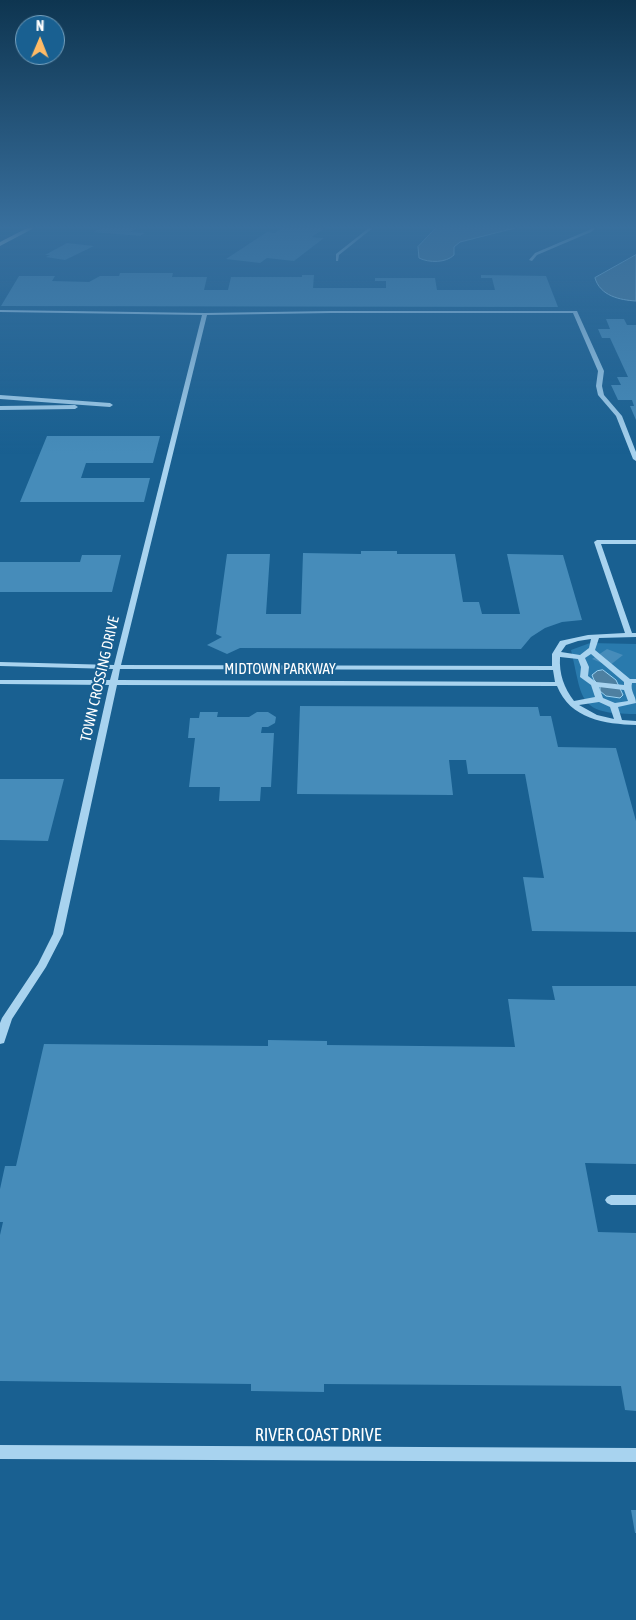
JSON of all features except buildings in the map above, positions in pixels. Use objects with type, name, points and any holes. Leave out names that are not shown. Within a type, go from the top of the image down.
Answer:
[{"type":"street","points":[[0,312],[204,314],[575,312],[601,371],[599,386],[601,395],[619,416],[636,459]]},
{"type":"street","name":"TOWN CROSSING DRIVE","points":[[0,1040],[7,1018],[42,965],[58,934],[113,682],[204,314]]},
{"type":"street","points":[[0,397],[36,398],[110,405],[0,408]]},
{"type":"street","points":[[636,542],[597,542],[633,635],[595,636],[563,643],[556,654],[556,668],[560,684],[567,699],[578,710],[594,718],[636,723]]},
{"type":"street","points":[[556,654],[581,657],[592,651],[595,644],[595,636]]},
{"type":"street","points":[[572,704],[600,699],[614,706],[633,702],[630,683],[592,651]]},
{"type":"street","points":[[581,657],[585,667],[584,677],[594,684],[600,699]]},
{"type":"street","name":"MIDTOWN PARKWAY","points":[[0,664],[117,667],[556,668]]},
{"type":"street","name":"MIDTOWN PARKWAY","points":[[0,682],[560,684]]},
{"type":"street","points":[[594,684],[630,683]]},
{"type":"street","points":[[614,706],[619,722]]},
{"type":"street","points":[[611,1200],[636,1200]]},
{"type":"street","name":"RIVER COAST DRIVE","points":[[0,1452],[636,1456]]},
{"type":"shaded area","points":[[590,643],[636,644],[636,714],[603,711],[593,707],[586,701],[581,692],[571,650]]},
{"type":"shaded area","points":[[603,670],[616,680],[623,695],[620,698],[606,696],[600,691],[600,686],[592,675],[597,671]]}]
